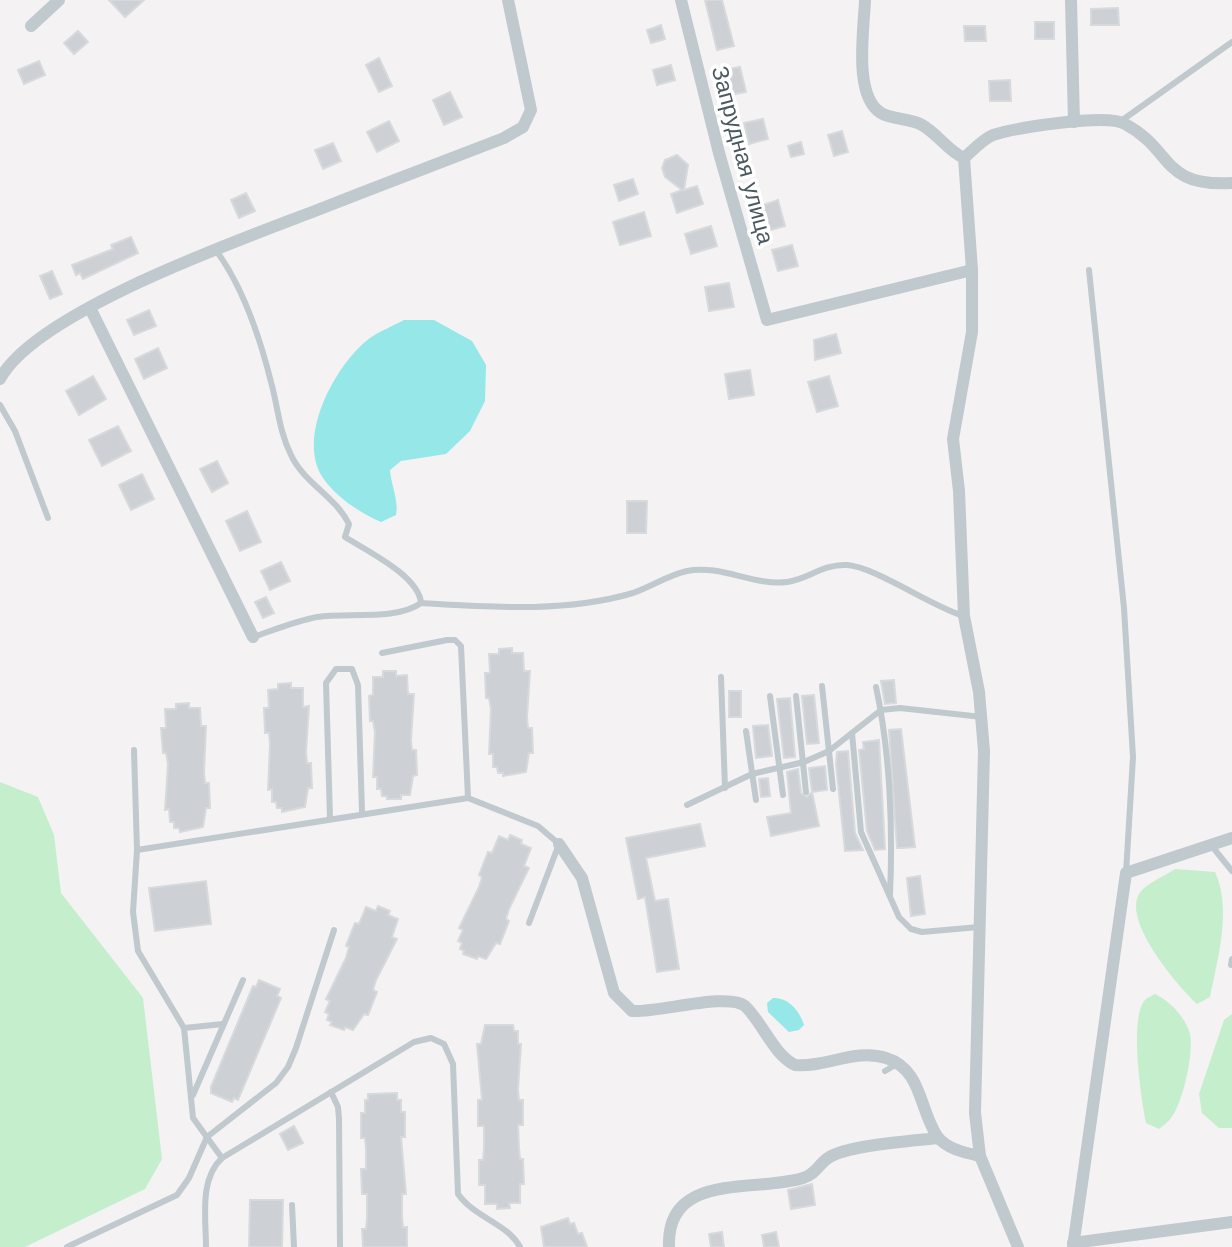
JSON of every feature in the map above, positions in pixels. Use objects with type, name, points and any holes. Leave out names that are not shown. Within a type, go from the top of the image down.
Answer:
[{"type":"street","points":[[31,26],[59,0]]},
{"type":"street","points":[[0,379],[16,355],[90,307],[215,249],[503,138],[523,127],[531,110],[508,0]]},
{"type":"street","name":"Запрудная улица","points":[[681,0],[719,153],[767,320],[972,270]]},
{"type":"street","points":[[865,0],[862,64],[865,90],[872,106],[883,114],[916,122],[939,134],[955,154],[964,158]]},
{"type":"street","points":[[1071,0],[1074,122]]},
{"type":"street","points":[[964,158],[991,136],[1074,122],[1121,121],[1186,179],[1206,184],[1232,183]]},
{"type":"street","points":[[964,158],[972,270],[972,332],[953,439],[959,491],[964,616],[982,717],[975,1113],[980,1156],[1018,1247]]},
{"type":"street","points":[[90,307],[253,637]]},
{"type":"street","points":[[1232,838],[1126,873],[1073,1245],[1232,1222]]},
{"type":"street","points":[[558,844],[582,878],[614,993],[632,1011],[649,1013],[732,1000],[745,1006],[789,1062],[795,1065],[807,1066],[872,1055],[899,1063],[913,1077],[938,1138],[958,1151],[980,1156]]},
{"type":"street","points":[[669,1247],[668,1234],[677,1209],[692,1198],[712,1190],[802,1178],[816,1172],[828,1158],[858,1149],[938,1138]]},
{"type":"lane","points":[[1121,121],[1232,42]]},
{"type":"lane","points":[[215,249],[236,283],[272,383],[276,414],[292,457],[301,472],[342,509],[349,524],[345,537],[412,581],[421,603]]},
{"type":"lane","points":[[1089,270],[1124,608],[1133,757],[1126,873]]},
{"type":"lane","points":[[0,405],[15,431],[48,518]]},
{"type":"lane","points":[[253,637],[316,617],[370,615],[414,608],[421,603],[494,607],[578,604],[633,593],[686,571],[708,570],[768,582],[789,582],[824,566],[850,565],[964,616]]},
{"type":"lane","points":[[382,653],[447,640],[455,640],[461,646],[468,798]]},
{"type":"lane","points":[[330,818],[326,683],[336,669],[352,669],[358,685],[362,812]]},
{"type":"lane","points":[[721,677],[725,788]]},
{"type":"lane","points":[[822,685],[833,789]]},
{"type":"lane","points":[[876,687],[881,710],[892,853],[890,895]]},
{"type":"lane","points":[[770,696],[783,795]]},
{"type":"lane","points":[[796,696],[806,792]]},
{"type":"lane","points":[[687,804],[752,774],[804,762],[829,751],[881,710],[900,708],[982,717]]},
{"type":"lane","points":[[747,731],[756,800]]},
{"type":"lane","points":[[852,733],[860,832],[899,917],[911,929],[922,932],[980,927]]},
{"type":"lane","points":[[134,750],[137,850],[133,912],[138,951],[184,1028],[193,1118],[222,1158]]},
{"type":"lane","points":[[137,850],[362,812],[468,798],[538,826],[558,844],[529,923]]},
{"type":"lane","points":[[1210,845],[1232,871]]},
{"type":"lane","points":[[66,1247],[177,1195],[189,1178],[207,1137],[276,1083],[288,1067],[334,930]]},
{"type":"lane","points":[[192,1097],[243,980]]},
{"type":"lane","points":[[184,1028],[223,1024]]},
{"type":"lane","points":[[206,1247],[206,1188],[214,1165],[414,1042],[430,1038],[444,1044],[453,1063],[457,1194],[469,1209],[514,1237],[520,1247]]},
{"type":"lane","points":[[885,1071],[899,1063]]},
{"type":"lane","points":[[331,1092],[338,1107],[339,1119],[340,1247]]},
{"type":"lane","points":[[292,1205],[294,1247]]},
{"type":"green space","points":[[0,782],[38,797],[54,835],[61,893],[143,998],[162,1159],[145,1189],[25,1247],[0,1247]]},
{"type":"green space","points":[[1175,869],[1215,872],[1223,902],[1220,950],[1210,997],[1197,1004],[1154,952],[1145,936],[1136,906],[1142,890]]},
{"type":"green space","points":[[1155,994],[1181,1016],[1188,1028],[1191,1042],[1189,1065],[1180,1101],[1171,1118],[1159,1129],[1146,1123],[1139,1078],[1137,1040],[1140,1009],[1145,1000]]},
{"type":"green space","points":[[1232,1014],[1232,1128],[1219,1128],[1202,1113],[1199,1094],[1224,1020]]},
{"type":"water","points":[[404,320],[434,320],[472,341],[486,365],[485,401],[470,431],[446,454],[401,461],[390,470],[396,515],[381,522],[353,507],[327,484],[317,466],[315,432],[326,396],[346,362],[370,338]]},
{"type":"water","points":[[773,998],[784,1000],[797,1010],[804,1025],[799,1030],[789,1032],[768,1012],[767,1003]]},
{"type":"building","points":[[109,0],[144,0],[125,17]]},
{"type":"building","points":[[705,0],[722,0],[734,46],[717,50]]},
{"type":"building","points":[[1118,8],[1119,25],[1091,25],[1091,9]]},
{"type":"building","points":[[1035,22],[1054,22],[1054,39],[1035,39]]},
{"type":"building","points":[[661,25],[665,39],[651,43],[647,30]]},
{"type":"building","points":[[964,26],[985,26],[986,41],[965,41]]},
{"type":"building","points":[[78,31],[88,42],[74,54],[64,43]]},
{"type":"building","points":[[379,58],[392,86],[379,92],[366,65]]},
{"type":"building","points":[[39,61],[45,75],[24,84],[18,70]]},
{"type":"building","points":[[671,65],[675,80],[657,85],[653,70]]},
{"type":"building","points":[[740,67],[746,92],[730,95],[724,70]]},
{"type":"building","points":[[1010,80],[1011,101],[990,101],[989,81]]},
{"type":"building","points":[[450,92],[462,117],[444,125],[433,100]]},
{"type":"building","points":[[763,119],[768,139],[749,144],[744,123]]},
{"type":"building","points":[[389,121],[399,141],[377,152],[367,132]]},
{"type":"building","points":[[842,131],[848,152],[834,156],[828,135]]},
{"type":"building","points":[[801,142],[804,154],[791,157],[788,146]]},
{"type":"building","points":[[333,143],[341,161],[323,169],[315,150]]},
{"type":"building","points":[[677,155],[688,165],[684,190],[697,186],[703,204],[677,213],[671,194],[682,190],[665,177],[662,168],[665,160]]},
{"type":"building","points":[[633,179],[638,194],[619,201],[614,185]]},
{"type":"building","points":[[246,193],[255,211],[239,218],[231,200]]},
{"type":"building","points":[[778,200],[785,226],[767,231],[760,206]]},
{"type":"building","points":[[644,212],[651,236],[620,245],[613,222]]},
{"type":"building","points":[[711,226],[717,246],[691,254],[685,234]]},
{"type":"building","points":[[131,237],[138,253],[83,279],[80,273],[76,275],[72,265],[113,249],[111,245]]},
{"type":"building","points":[[792,245],[798,266],[778,271],[772,250]]},
{"type":"building","points":[[52,271],[62,294],[50,299],[40,276]]},
{"type":"building","points":[[729,283],[734,307],[709,311],[705,287]]},
{"type":"building","points":[[149,310],[156,326],[134,335],[127,320]]},
{"type":"building","points":[[836,334],[841,353],[815,360],[814,340]]},
{"type":"building","points":[[158,348],[167,368],[144,379],[135,359]]},
{"type":"building","points":[[750,370],[754,395],[729,399],[725,374]]},
{"type":"building","points":[[93,376],[106,399],[79,415],[66,391]]},
{"type":"building","points":[[829,376],[838,406],[817,412],[808,382]]},
{"type":"building","points":[[118,426],[131,451],[102,466],[89,440]]},
{"type":"building","points":[[217,461],[228,483],[212,492],[200,469]]},
{"type":"building","points":[[142,474],[154,499],[131,510],[119,485]]},
{"type":"building","points":[[627,501],[647,501],[646,533],[627,533]]},
{"type":"building","points":[[247,511],[261,542],[240,551],[226,521]]},
{"type":"building","points":[[281,562],[290,581],[270,590],[261,571]]},
{"type":"building","points":[[266,597],[274,613],[263,618],[255,602]]},
{"type":"building","points":[[512,648],[512,653],[523,653],[524,671],[530,671],[527,717],[528,728],[532,728],[533,753],[529,753],[526,772],[503,776],[503,773],[498,773],[497,767],[493,767],[493,754],[489,754],[491,709],[489,698],[486,698],[485,673],[490,673],[489,654],[499,654],[499,649]]},
{"type":"building","points":[[383,671],[396,671],[396,676],[407,675],[408,694],[414,694],[411,740],[412,750],[416,750],[417,775],[413,776],[410,795],[401,795],[401,799],[387,799],[387,796],[382,796],[381,789],[377,789],[377,777],[373,777],[375,732],[373,721],[370,721],[369,696],[373,695],[373,677],[383,677]]},
{"type":"building","points":[[894,680],[896,703],[885,704],[881,681]]},
{"type":"building","points":[[291,683],[291,688],[303,688],[303,707],[309,706],[306,752],[307,763],[311,763],[312,788],[308,788],[305,807],[282,812],[282,808],[277,808],[276,802],[272,802],[272,789],[268,790],[270,744],[269,733],[265,733],[264,708],[269,708],[268,690],[278,689],[278,684]]},
{"type":"building","points":[[729,691],[741,691],[741,717],[729,717]]},
{"type":"building","points":[[814,695],[819,743],[807,744],[802,696]]},
{"type":"building","points":[[790,698],[795,757],[784,758],[777,699]]},
{"type":"building","points":[[189,703],[189,708],[200,708],[201,726],[206,726],[204,772],[205,783],[209,783],[210,808],[206,808],[203,827],[180,832],[179,828],[174,828],[174,822],[170,822],[169,809],[165,810],[168,764],[166,753],[163,753],[161,728],[166,728],[165,709],[176,709],[176,704]]},
{"type":"building","points":[[768,725],[772,756],[756,758],[753,726]]},
{"type":"building","points":[[901,729],[915,847],[897,848],[889,730]]},
{"type":"building","points":[[879,740],[885,849],[875,850],[867,831],[859,750],[864,749],[863,742]]},
{"type":"building","points":[[848,751],[855,833],[863,850],[845,851],[836,764],[837,752]]},
{"type":"building","points":[[825,766],[827,790],[812,792],[809,768]]},
{"type":"building","points":[[798,769],[801,793],[807,797],[812,792],[819,826],[771,836],[767,817],[791,813],[787,772]]},
{"type":"building","points":[[768,778],[770,796],[761,797],[759,779]]},
{"type":"building","points":[[700,824],[705,846],[646,858],[655,901],[668,899],[679,969],[657,972],[645,897],[638,899],[626,838]]},
{"type":"building","points":[[510,835],[531,848],[524,866],[529,868],[509,909],[506,919],[509,921],[500,944],[496,943],[486,959],[478,956],[477,959],[463,954],[464,951],[460,949],[462,943],[458,941],[463,930],[459,928],[479,887],[482,877],[479,875],[488,852],[492,853],[499,836],[508,840]]},
{"type":"building","points":[[920,876],[925,914],[911,916],[907,878]]},
{"type":"building","points":[[206,881],[211,924],[155,931],[149,888]]},
{"type":"building","points":[[378,906],[390,911],[388,915],[398,919],[392,937],[397,939],[376,980],[373,990],[377,992],[368,1015],[364,1014],[353,1030],[345,1027],[344,1030],[330,1025],[332,1022],[327,1020],[329,1014],[325,1012],[330,1001],[326,999],[346,958],[349,947],[346,946],[355,923],[359,924],[366,907],[376,911]]},
{"type":"building","points":[[259,980],[280,989],[277,996],[281,998],[238,1100],[234,1098],[232,1102],[211,1093],[211,1087],[253,986],[256,987]]},
{"type":"building","points":[[485,1025],[513,1025],[514,1031],[518,1031],[518,1044],[521,1044],[518,1089],[519,1100],[523,1100],[523,1125],[518,1125],[524,1184],[520,1184],[520,1203],[509,1203],[510,1208],[497,1209],[497,1204],[485,1204],[485,1185],[479,1185],[479,1160],[483,1160],[484,1126],[478,1126],[478,1100],[482,1100],[477,1044],[481,1044]]},
{"type":"building","points":[[397,1093],[397,1100],[401,1100],[401,1112],[405,1112],[405,1137],[401,1137],[406,1194],[402,1194],[402,1217],[403,1227],[407,1227],[407,1247],[363,1247],[362,1229],[366,1229],[367,1194],[362,1194],[361,1169],[366,1169],[366,1149],[365,1138],[361,1138],[361,1113],[365,1113],[368,1094]]},
{"type":"building","points":[[294,1126],[303,1143],[288,1150],[280,1134]]},
{"type":"building","points":[[812,1184],[815,1205],[791,1209],[788,1190]]},
{"type":"building","points":[[250,1200],[283,1200],[282,1247],[249,1247]]},
{"type":"building","points":[[568,1218],[570,1224],[574,1223],[578,1234],[582,1233],[587,1247],[544,1247],[541,1227]]},
{"type":"building","points":[[722,1232],[724,1247],[711,1247],[709,1234]]},
{"type":"building","points":[[776,1232],[779,1247],[764,1247],[762,1235]]}]
